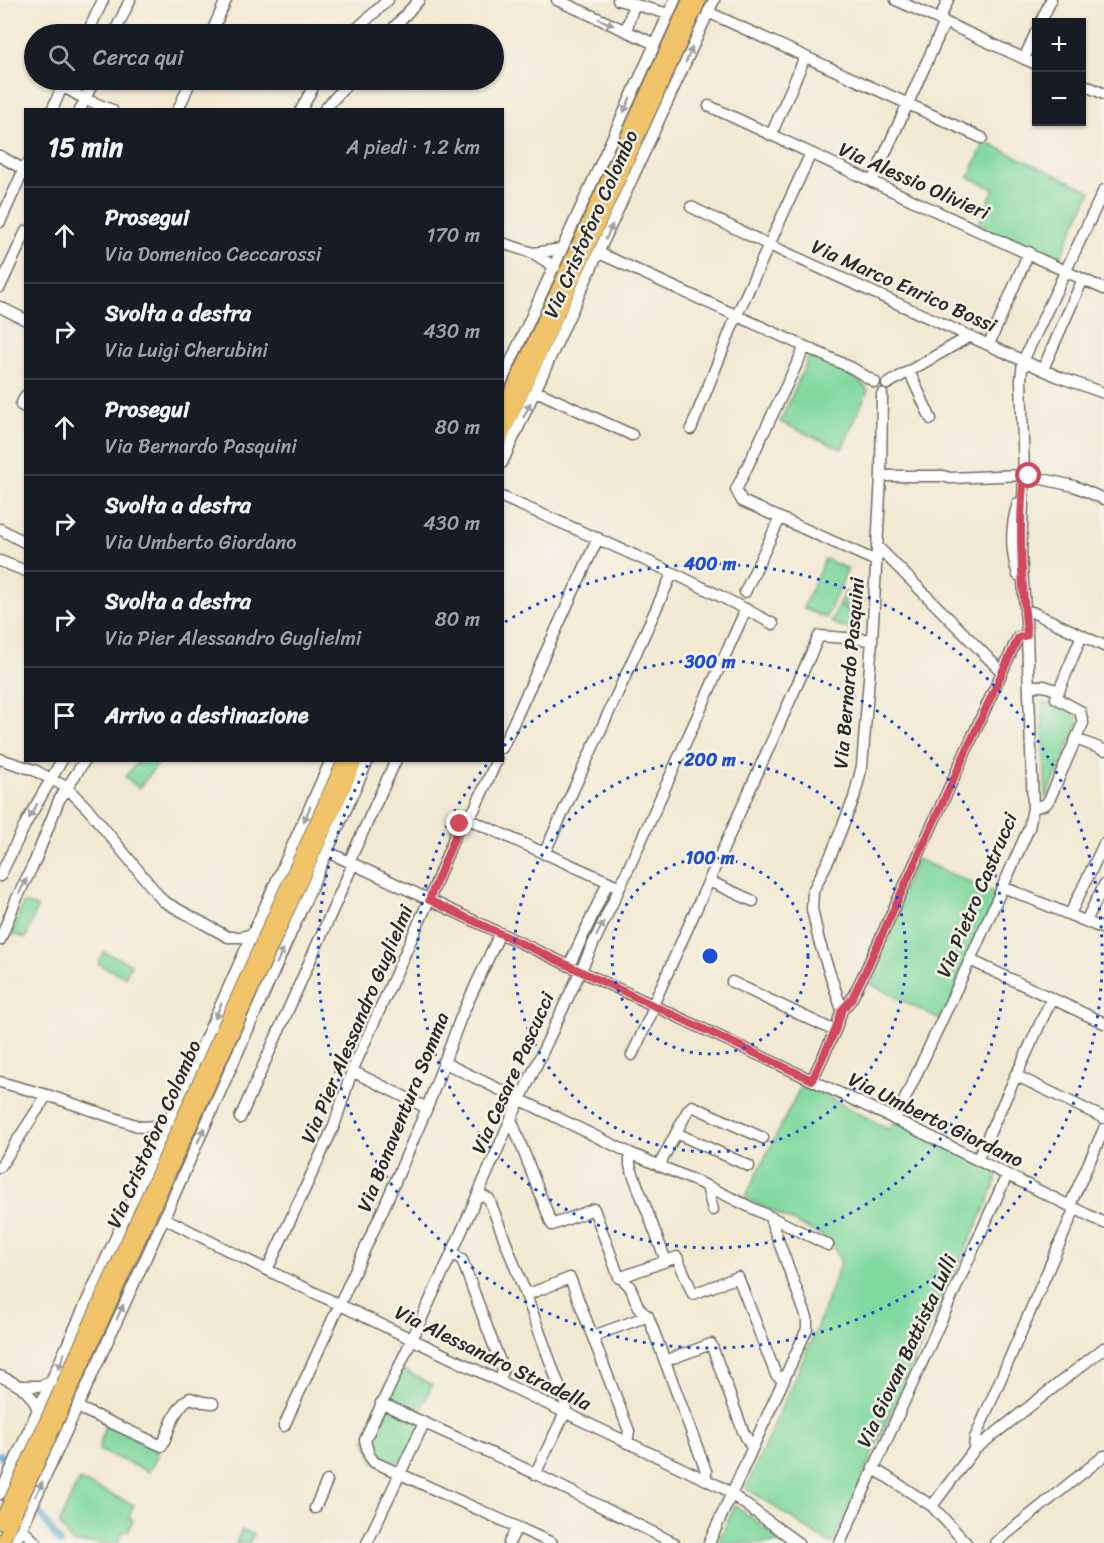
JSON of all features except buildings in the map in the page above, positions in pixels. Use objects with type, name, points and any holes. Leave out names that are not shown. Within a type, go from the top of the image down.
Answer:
[{"type":"main road","name":"Via Cristoforo Colombo","points":[[504,408],[689,0]]},
{"type":"main road","name":"Via Cristoforo Colombo","points":[[504,433],[700,0]]},
{"type":"main road","name":"Via Cristoforo Colombo","points":[[10,1527],[343,762]]},
{"type":"main road","name":"Via Cristoforo Colombo","points":[[2,1543],[355,762]]},
{"type":"street","points":[[92,24],[103,0]]},
{"type":"street","points":[[118,24],[129,0]]},
{"type":"street","points":[[215,24],[226,0]]},
{"type":"street","points":[[362,24],[388,0]]},
{"type":"street","points":[[557,0],[655,44]]},
{"type":"street","points":[[618,0],[669,14]]},
{"type":"street","name":"Via Cristoforo Colombo","points":[[504,377],[675,0]]},
{"type":"street","name":"Via Cristoforo Colombo","points":[[504,459],[714,0]]},
{"type":"street","points":[[896,0],[1032,62]]},
{"type":"street","points":[[872,182],[909,104],[948,0]]},
{"type":"street","points":[[1043,18],[1051,0]]},
{"type":"street","points":[[396,24],[412,3]]},
{"type":"street","points":[[626,31],[634,4]]},
{"type":"street","points":[[708,12],[982,138]]},
{"type":"street","points":[[1024,59],[1032,41]]},
{"type":"street","points":[[771,135],[805,57]]},
{"type":"street","points":[[1086,86],[1104,94]]},
{"type":"street","points":[[53,108],[61,90]]},
{"type":"street","points":[[70,90],[83,104],[102,108]]},
{"type":"street","points":[[83,104],[89,90]]},
{"type":"street","points":[[179,108],[187,90]]},
{"type":"street","points":[[302,108],[312,90]]},
{"type":"street","points":[[326,108],[342,90]]},
{"type":"street","name":"Via Alessio Olivieri","points":[[710,105],[872,182],[1029,252],[1083,279],[1103,286]]},
{"type":"street","points":[[691,429],[736,317],[811,153]]},
{"type":"street","points":[[0,156],[24,168]]},
{"type":"street","points":[[0,222],[24,171]]},
{"type":"street","points":[[1033,807],[1027,635],[1021,555],[1024,475],[1021,379],[1023,361],[1104,192]]},
{"type":"street","name":"Via Marco Enrico Bossi","points":[[691,207],[1023,361],[1104,393]]},
{"type":"street","points":[[0,287],[24,235]]},
{"type":"street","points":[[504,244],[533,253],[555,267]]},
{"type":"street","points":[[533,253],[562,249]]},
{"type":"street","points":[[989,344],[1029,252]]},
{"type":"street","points":[[599,254],[852,368],[875,382],[880,380],[884,389],[909,371],[970,336]]},
{"type":"street","points":[[1043,369],[1083,279]]},
{"type":"street","points":[[0,307],[24,319]]},
{"type":"street","points":[[805,347],[736,490],[742,501],[876,561]]},
{"type":"street","points":[[909,371],[931,419]]},
{"type":"street","name":"Via Bernardo Pasquini","points":[[842,1010],[819,941],[812,909],[813,891],[831,855],[854,798],[862,766],[869,699],[884,389]]},
{"type":"street","points":[[536,391],[628,431]]},
{"type":"street","points":[[881,476],[950,478],[1024,475],[1074,486],[1104,499]]},
{"type":"street","points":[[504,498],[598,538],[773,624]]},
{"type":"street","points":[[745,592],[780,518]]},
{"type":"street","points":[[0,529],[24,542]]},
{"type":"street","points":[[504,744],[598,538]]},
{"type":"street","points":[[877,546],[1002,672]]},
{"type":"street","points":[[0,561],[24,570]]},
{"type":"street","points":[[544,854],[672,574]]},
{"type":"street","name":"Via Cesare Pascucci","points":[[574,968],[620,887],[746,609]]},
{"type":"street","points":[[1025,613],[1032,612],[1104,646]]},
{"type":"street","points":[[812,1080],[835,1031],[842,1010],[851,1000],[865,972],[1018,638],[1027,635]]},
{"type":"street","points":[[1029,686],[1044,686],[1059,691],[1082,635]]},
{"type":"street","points":[[632,1055],[819,636],[872,640]]},
{"type":"street","name":"Via Pietro Castrucci","points":[[895,1120],[1003,887],[1029,828],[1033,807],[1046,804],[1050,798],[1083,723],[1080,711],[1056,698],[1059,691]]},
{"type":"street","points":[[1076,739],[1104,750]]},
{"type":"street","points":[[0,759],[52,778],[66,787],[89,810],[163,901],[228,937],[252,934]]},
{"type":"street","points":[[0,876],[27,821],[61,762]]},
{"type":"street","points":[[0,940],[66,787],[84,762]]},
{"type":"street","name":"Via Cristoforo Colombo","points":[[2,1486],[52,1382],[330,762]]},
{"type":"street","name":"Via Cristoforo Colombo","points":[[15,1543],[10,1527],[27,1516],[164,1218],[367,762]]},
{"type":"street","points":[[240,1118],[395,762]]},
{"type":"street","name":"Via Pier Alessandro Guglielmi","points":[[267,1270],[334,1126],[352,1071],[458,830],[474,810],[496,762]]},
{"type":"street","points":[[466,818],[620,887]]},
{"type":"street","points":[[1070,914],[1104,844]]},
{"type":"street","name":"Via Umberto Giordano","points":[[328,852],[812,1080],[1104,1223]]},
{"type":"street","points":[[303,876],[320,867]]},
{"type":"street","points":[[709,881],[753,901]]},
{"type":"street","name":"Via Cesare Pascucci","points":[[552,1543],[374,1462],[369,1455],[365,1440],[452,1253],[520,1098],[608,882]]},
{"type":"street","points":[[1086,921],[1104,885]]},
{"type":"street","points":[[1003,887],[1104,929]]},
{"type":"street","name":"Via Bonaventura Somma","points":[[284,1426],[427,1108],[443,1062],[500,933]]},
{"type":"street","points":[[228,937],[241,959]]},
{"type":"street","points":[[970,960],[1104,1023]]},
{"type":"street","points":[[732,982],[835,1031]]},
{"type":"street","points":[[977,1160],[1053,998]]},
{"type":"street","points":[[443,1062],[630,1153],[707,1186],[828,1245]]},
{"type":"street","points":[[352,1071],[427,1108]]},
{"type":"street","points":[[1015,1075],[1104,1118]]},
{"type":"street","points":[[0,1082],[47,1095],[141,1127],[157,1126],[169,1121]]},
{"type":"street","points":[[0,1167],[47,1095]]},
{"type":"street","points":[[659,1166],[692,1106],[763,1138]]},
{"type":"street","points":[[510,1119],[552,1225],[594,1209],[620,1278],[629,1285],[639,1311],[648,1316],[706,1471],[706,1480]]},
{"type":"street","points":[[141,1127],[156,1151]]},
{"type":"street","points":[[974,1450],[975,1438],[1104,1129]]},
{"type":"street","points":[[676,1133],[749,1166]]},
{"type":"street","points":[[630,1153],[630,1166],[666,1261]]},
{"type":"street","name":"Via Giovan Battista Lulli","points":[[840,1543],[1007,1175]]},
{"type":"street","points":[[707,1186],[713,1210]]},
{"type":"street","points":[[478,1194],[489,1199],[566,1405],[565,1413],[535,1474]]},
{"type":"street","name":"Via Alessandro Stradella","points":[[164,1218],[339,1305],[732,1493],[798,1543]]},
{"type":"street","points":[[709,1543],[807,1329],[807,1318],[770,1218]]},
{"type":"street","points":[[452,1253],[462,1260],[503,1370],[500,1381]]},
{"type":"street","points":[[620,1278],[677,1257],[693,1294],[738,1277],[776,1375],[784,1380]]},
{"type":"street","points":[[526,1294],[570,1278],[629,1431],[627,1443]]},
{"type":"street","points":[[593,1336],[648,1316]]},
{"type":"street","points":[[665,1361],[711,1344],[743,1431],[752,1448]]},
{"type":"street","points":[[932,1506],[974,1450],[1104,1348]]},
{"type":"street","points":[[0,1376],[21,1386],[32,1395],[38,1409]]},
{"type":"street","points":[[21,1386],[40,1386],[52,1382]]},
{"type":"street","points":[[76,1407],[162,1446],[177,1411],[184,1401],[190,1398],[213,1403]]},
{"type":"street","points":[[381,1403],[535,1474],[674,1543]]},
{"type":"street","points":[[367,1543],[424,1423]]},
{"type":"street","points":[[995,1543],[1103,1459]]},
{"type":"street","points":[[873,1468],[932,1506],[966,1543]]},
{"type":"street","points":[[315,1508],[327,1481]]},
{"type":"street","points":[[10,1527],[36,1543]]},
{"type":"street","points":[[509,1543],[517,1527]]},
{"type":"green space","points":[[985,142],[1091,191],[1058,262],[978,225],[994,189],[969,177]]},
{"type":"green space","points":[[809,357],[848,374],[868,390],[842,449],[780,422]]},
{"type":"green space","points":[[825,559],[848,569],[826,618],[803,608]]},
{"type":"green space","points":[[845,592],[864,600],[858,613],[839,604]]},
{"type":"green space","points":[[838,606],[858,615],[852,631],[831,622]]},
{"type":"green space","points":[[1042,702],[1075,713],[1079,721],[1046,799]]},
{"type":"green space","points":[[137,762],[159,762],[139,788],[125,777]]},
{"type":"green space","points":[[917,859],[999,895],[942,1021],[861,979]]},
{"type":"green space","points":[[23,903],[37,907],[26,938],[12,934]]},
{"type":"green space","points":[[104,952],[131,964],[125,977],[98,964]]},
{"type":"green space","points":[[801,1086],[806,1090],[811,1088],[890,1130],[895,1120],[999,1171],[990,1197],[833,1543],[829,1543],[746,1488],[816,1330],[841,1262],[831,1240],[745,1198]]},
{"type":"green space","points":[[398,1367],[432,1385],[416,1419],[424,1423],[399,1473],[374,1462],[365,1440]]},
{"type":"green space","points":[[105,1425],[154,1447],[153,1449],[159,1452],[149,1472],[99,1450]]},
{"type":"green space","points":[[79,1480],[134,1505],[129,1518],[133,1520],[128,1532],[123,1531],[118,1543],[72,1543],[59,1523]]},
{"type":"green space","points":[[735,1505],[785,1543],[718,1543]]},
{"type":"green space","points":[[242,1530],[254,1534],[249,1543],[236,1543]]},
{"type":"waterway","points":[[0,1455],[3,1459]]},
{"type":"waterway","points":[[38,1511],[60,1543]]},
{"type":"route","points":[[460,824],[429,900],[812,1080],[835,1031],[842,1010],[851,1000],[865,972],[1018,638],[1027,635],[1021,555],[1022,491],[1024,475],[1029,476]]}]
